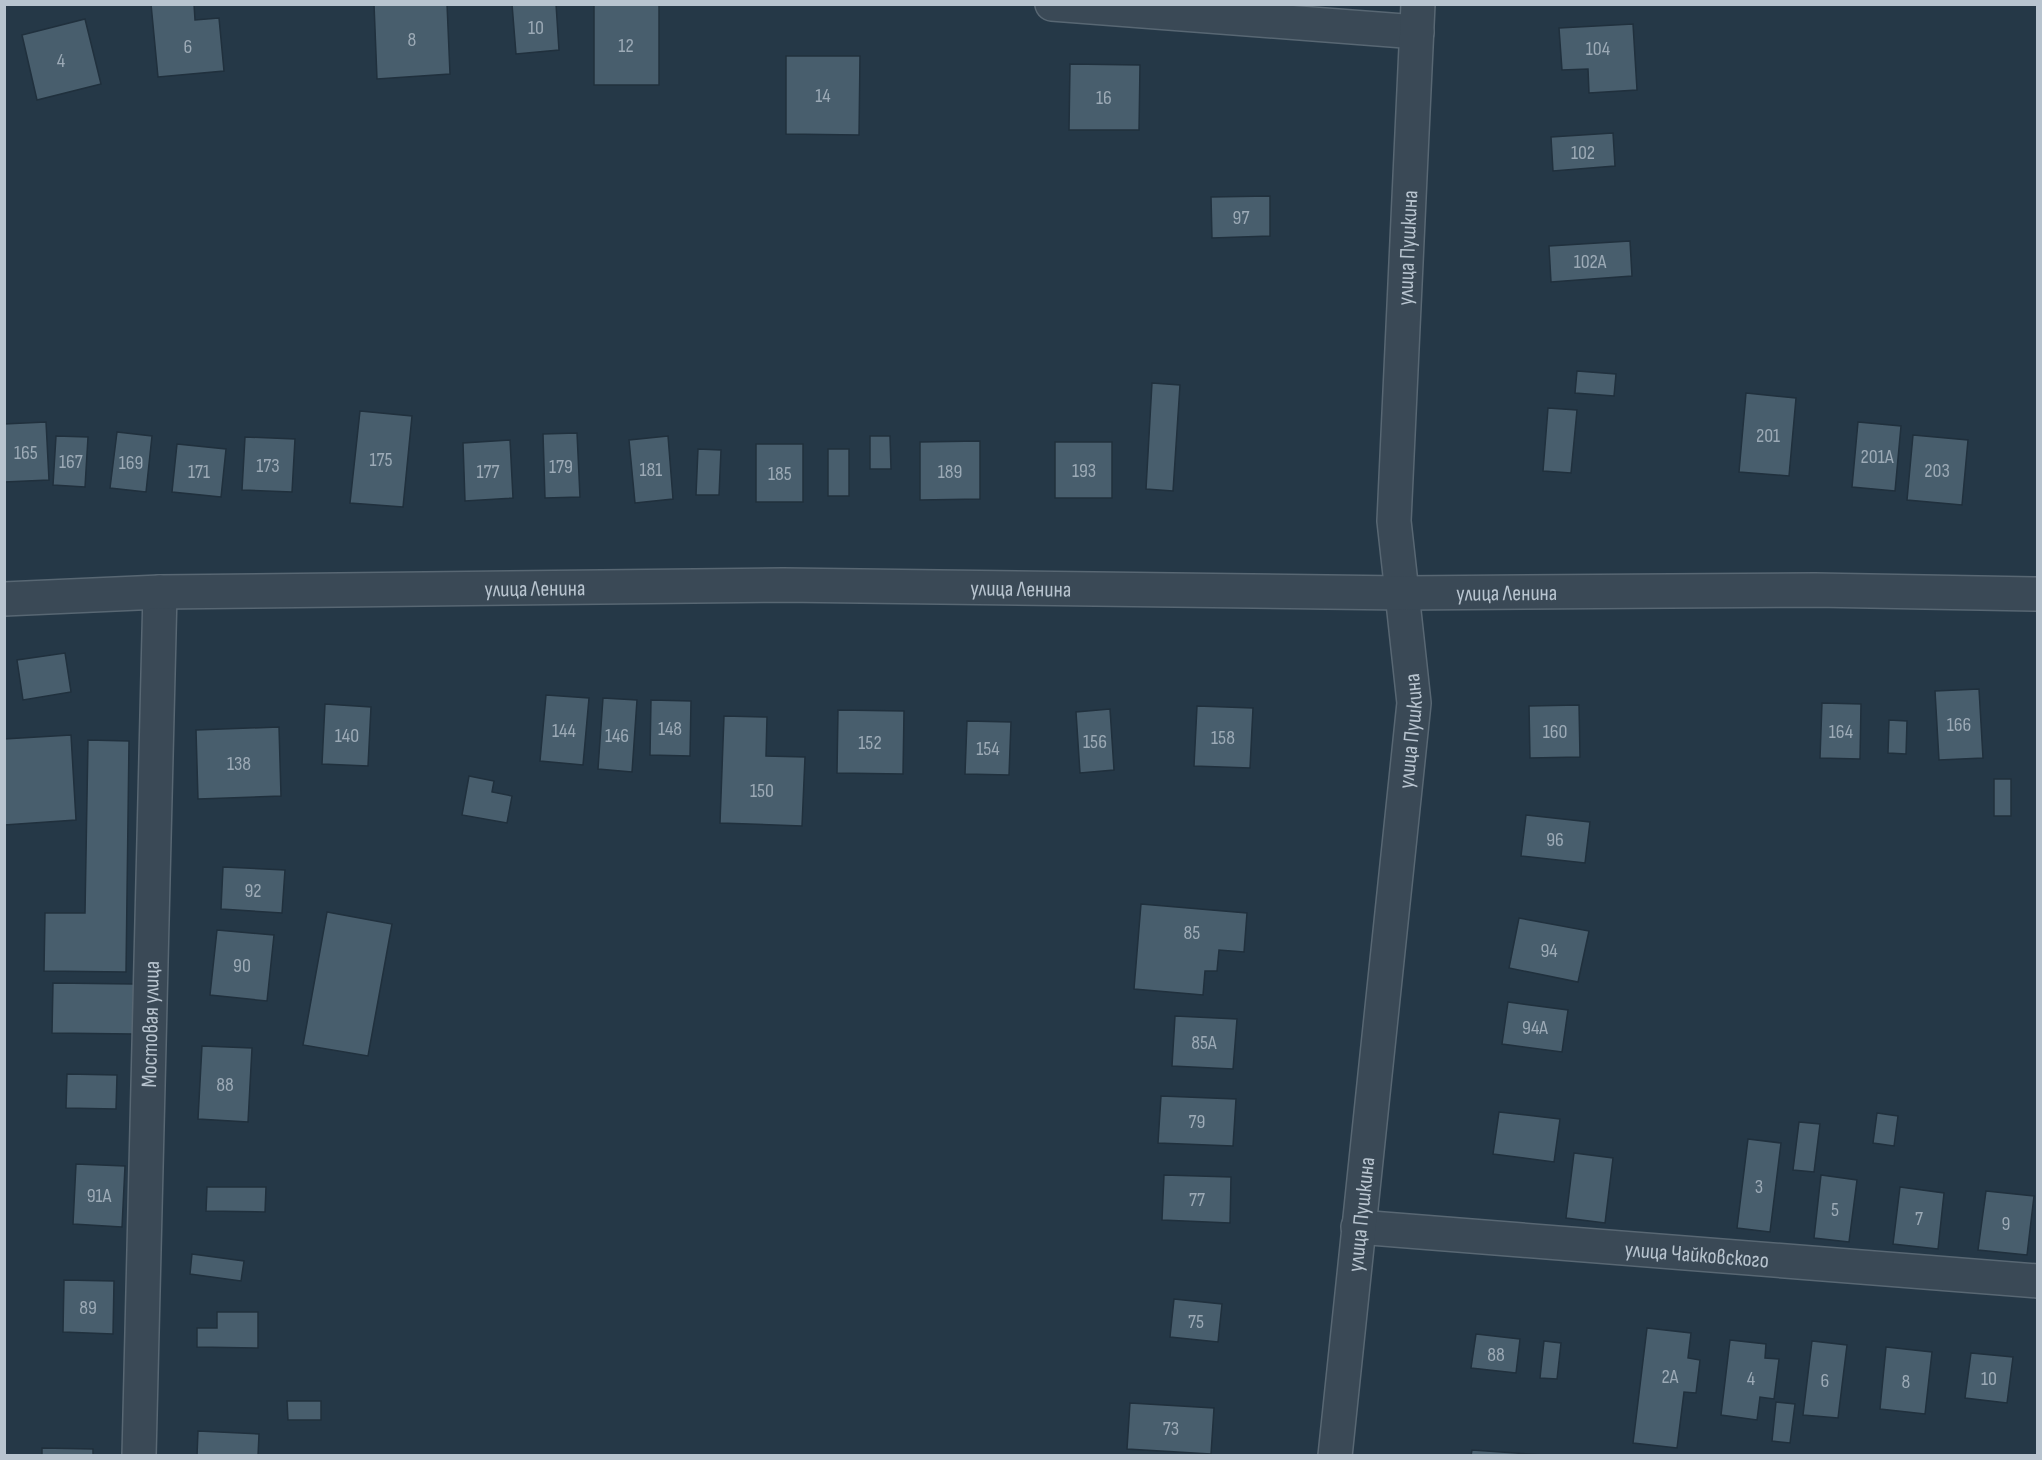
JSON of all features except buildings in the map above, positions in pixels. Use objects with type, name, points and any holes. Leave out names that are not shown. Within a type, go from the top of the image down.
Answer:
[{"type":"street","points":[[1052,4],[1418,18]]},
{"type":"street","name":"улица Пушкина","points":[[1335,1455],[1414,704],[1394,521],[1418,18]]},
{"type":"street","name":"улица Ленина","points":[[4,599],[160,592],[783,585],[1402,593],[1815,590],[2037,594]]},
{"type":"street","name":"Мостовая улица","points":[[140,1455],[160,592]]},
{"type":"street","name":"улица Чайковского","points":[[1358,1227],[2037,1281]]}]
